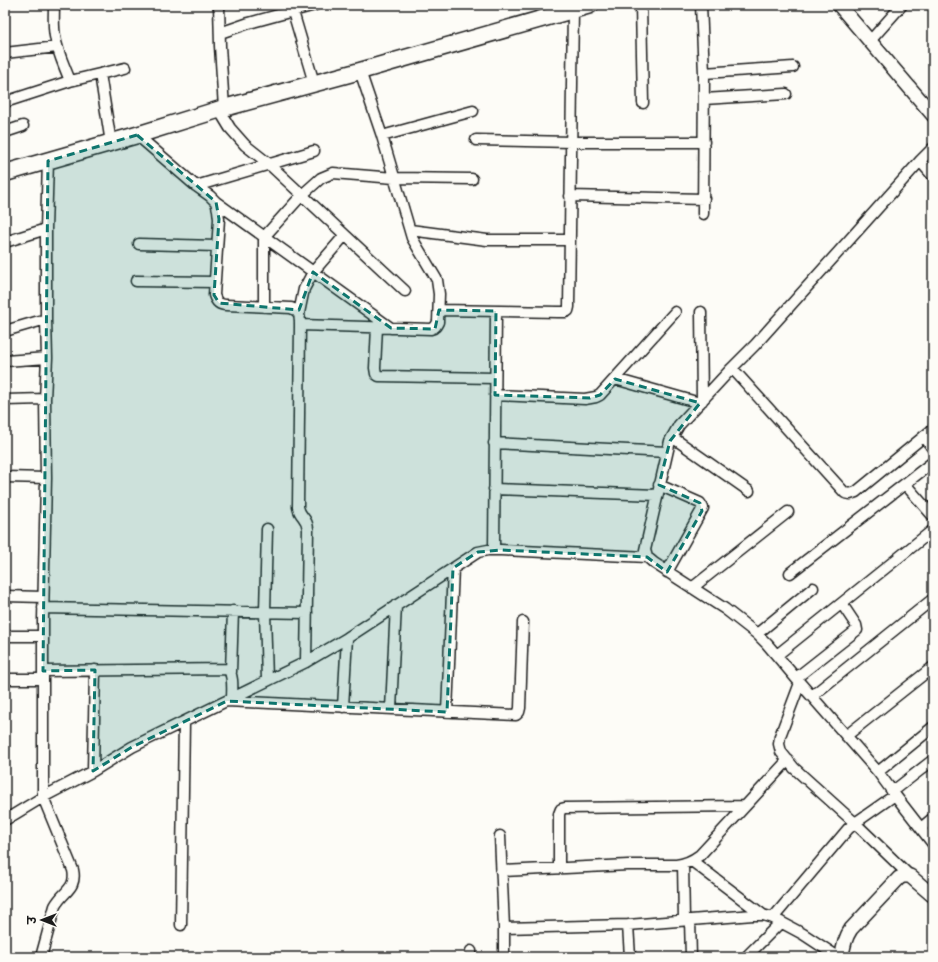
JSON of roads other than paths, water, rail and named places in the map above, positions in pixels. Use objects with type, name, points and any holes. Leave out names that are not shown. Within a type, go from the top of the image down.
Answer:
[{"type":"main road","points":[[5,173],[111,143],[222,109],[590,5]]},
{"type":"street","points":[[54,5],[54,24],[57,47],[70,81]]},
{"type":"street","points":[[219,5],[222,109],[230,128],[238,139],[269,164],[405,291]]},
{"type":"street","points":[[220,33],[292,8],[315,5]]},
{"type":"street","points":[[641,5],[644,103]]},
{"type":"street","points":[[701,5],[704,73],[703,214]]},
{"type":"street","points":[[839,5],[933,115]]},
{"type":"street","points":[[870,41],[902,5]]},
{"type":"street","points":[[292,8],[314,84]]},
{"type":"street","points":[[439,310],[565,312],[568,310],[573,10]]},
{"type":"street","points":[[5,53],[57,47]]},
{"type":"street","points":[[704,73],[793,67]]},
{"type":"street","points":[[5,102],[70,81],[125,68]]},
{"type":"street","points":[[300,325],[431,329],[436,326],[438,322],[439,294],[437,280],[416,246],[410,230],[382,136],[360,71]]},
{"type":"street","points":[[100,74],[111,143]]},
{"type":"street","points":[[704,99],[786,94]]},
{"type":"street","points":[[382,136],[473,111]]},
{"type":"street","points":[[5,132],[23,126]]},
{"type":"street","points":[[137,135],[216,202],[391,328]]},
{"type":"street","points":[[476,140],[704,142]]},
{"type":"street","points":[[933,148],[755,345],[680,425],[672,437],[667,452],[645,546],[648,557],[654,563],[724,609],[757,634],[878,772],[893,794],[933,844]]},
{"type":"street","points":[[196,186],[314,151]]},
{"type":"street","points":[[41,957],[55,906],[58,900],[73,884],[74,876],[73,870],[43,797],[43,602],[46,478],[46,229],[48,161]]},
{"type":"street","points":[[920,161],[933,176]]},
{"type":"street","points":[[264,307],[264,237],[302,195],[321,178],[334,173],[394,178],[472,179]]},
{"type":"street","points":[[570,196],[704,198]]},
{"type":"street","points":[[216,202],[219,219],[214,295],[216,300],[222,305],[291,308],[296,309],[298,313]]},
{"type":"street","points":[[5,242],[46,229]]},
{"type":"street","points":[[410,230],[487,240],[569,240]]},
{"type":"street","points":[[306,662],[308,525],[306,519],[298,511],[300,325],[298,313],[304,288],[312,272],[345,235]]},
{"type":"street","points":[[139,244],[217,246]]},
{"type":"street","points":[[136,281],[215,282]]},
{"type":"street","points":[[494,550],[496,311]]},
{"type":"street","points":[[495,395],[590,398],[600,395],[675,312]]},
{"type":"street","points":[[701,312],[701,402]]},
{"type":"street","points":[[5,331],[46,319]]},
{"type":"street","points":[[377,328],[375,371],[379,376],[495,378]]},
{"type":"street","points":[[5,361],[47,358]]},
{"type":"street","points":[[732,368],[845,493],[850,494],[856,492],[933,429]]},
{"type":"street","points":[[616,379],[701,402]]},
{"type":"street","points":[[5,400],[45,399]]},
{"type":"street","points":[[924,436],[933,449]]},
{"type":"street","points":[[672,437],[749,491]]},
{"type":"street","points":[[494,443],[667,452]]},
{"type":"street","points":[[790,573],[933,462]]},
{"type":"street","points":[[5,477],[46,478]]},
{"type":"street","points":[[905,484],[933,516]]},
{"type":"street","points":[[494,489],[658,490],[700,503],[702,508],[668,572]]},
{"type":"street","points":[[692,588],[788,512]]},
{"type":"street","points":[[267,529],[265,612],[268,680]]},
{"type":"street","points":[[777,655],[933,530]]},
{"type":"street","points":[[5,820],[43,797],[93,771],[132,747],[306,662],[347,638],[478,552],[494,550],[648,557]]},
{"type":"street","points":[[447,712],[453,568]]},
{"type":"street","points":[[757,634],[813,588]]},
{"type":"street","points":[[5,596],[43,602],[307,613]]},
{"type":"street","points":[[812,696],[933,599]]},
{"type":"street","points":[[842,604],[856,625],[857,630],[798,681],[780,736],[779,744],[781,752],[794,768],[855,823],[910,876],[933,895]]},
{"type":"street","points":[[391,709],[396,605]]},
{"type":"street","points":[[229,700],[233,611]]},
{"type":"street","points":[[229,700],[516,715],[520,708],[523,622]]},
{"type":"street","points":[[5,636],[43,636]]},
{"type":"street","points":[[343,707],[347,638]]},
{"type":"street","points":[[846,736],[933,667]]},
{"type":"street","points":[[5,679],[95,670],[224,668],[231,672]]},
{"type":"street","points":[[93,771],[95,670]]},
{"type":"street","points":[[181,925],[184,722]]},
{"type":"street","points":[[878,772],[933,728]]},
{"type":"street","points":[[501,871],[628,865],[676,865],[687,862],[700,855],[788,760]]},
{"type":"street","points":[[746,957],[777,920],[840,838],[855,823],[893,794],[933,760]]},
{"type":"street","points":[[559,868],[559,814],[561,809],[744,806]]},
{"type":"street","points":[[921,828],[933,818]]},
{"type":"street","points":[[500,836],[504,957]]},
{"type":"street","points":[[687,862],[762,915],[777,920],[803,934],[838,957]]},
{"type":"street","points":[[687,862],[687,920],[691,957]]},
{"type":"street","points":[[842,957],[842,948],[845,938],[851,929],[899,878],[903,876],[910,876]]},
{"type":"street","points":[[504,928],[628,925],[762,915]]},
{"type":"street","points":[[628,925],[630,957]]}]
